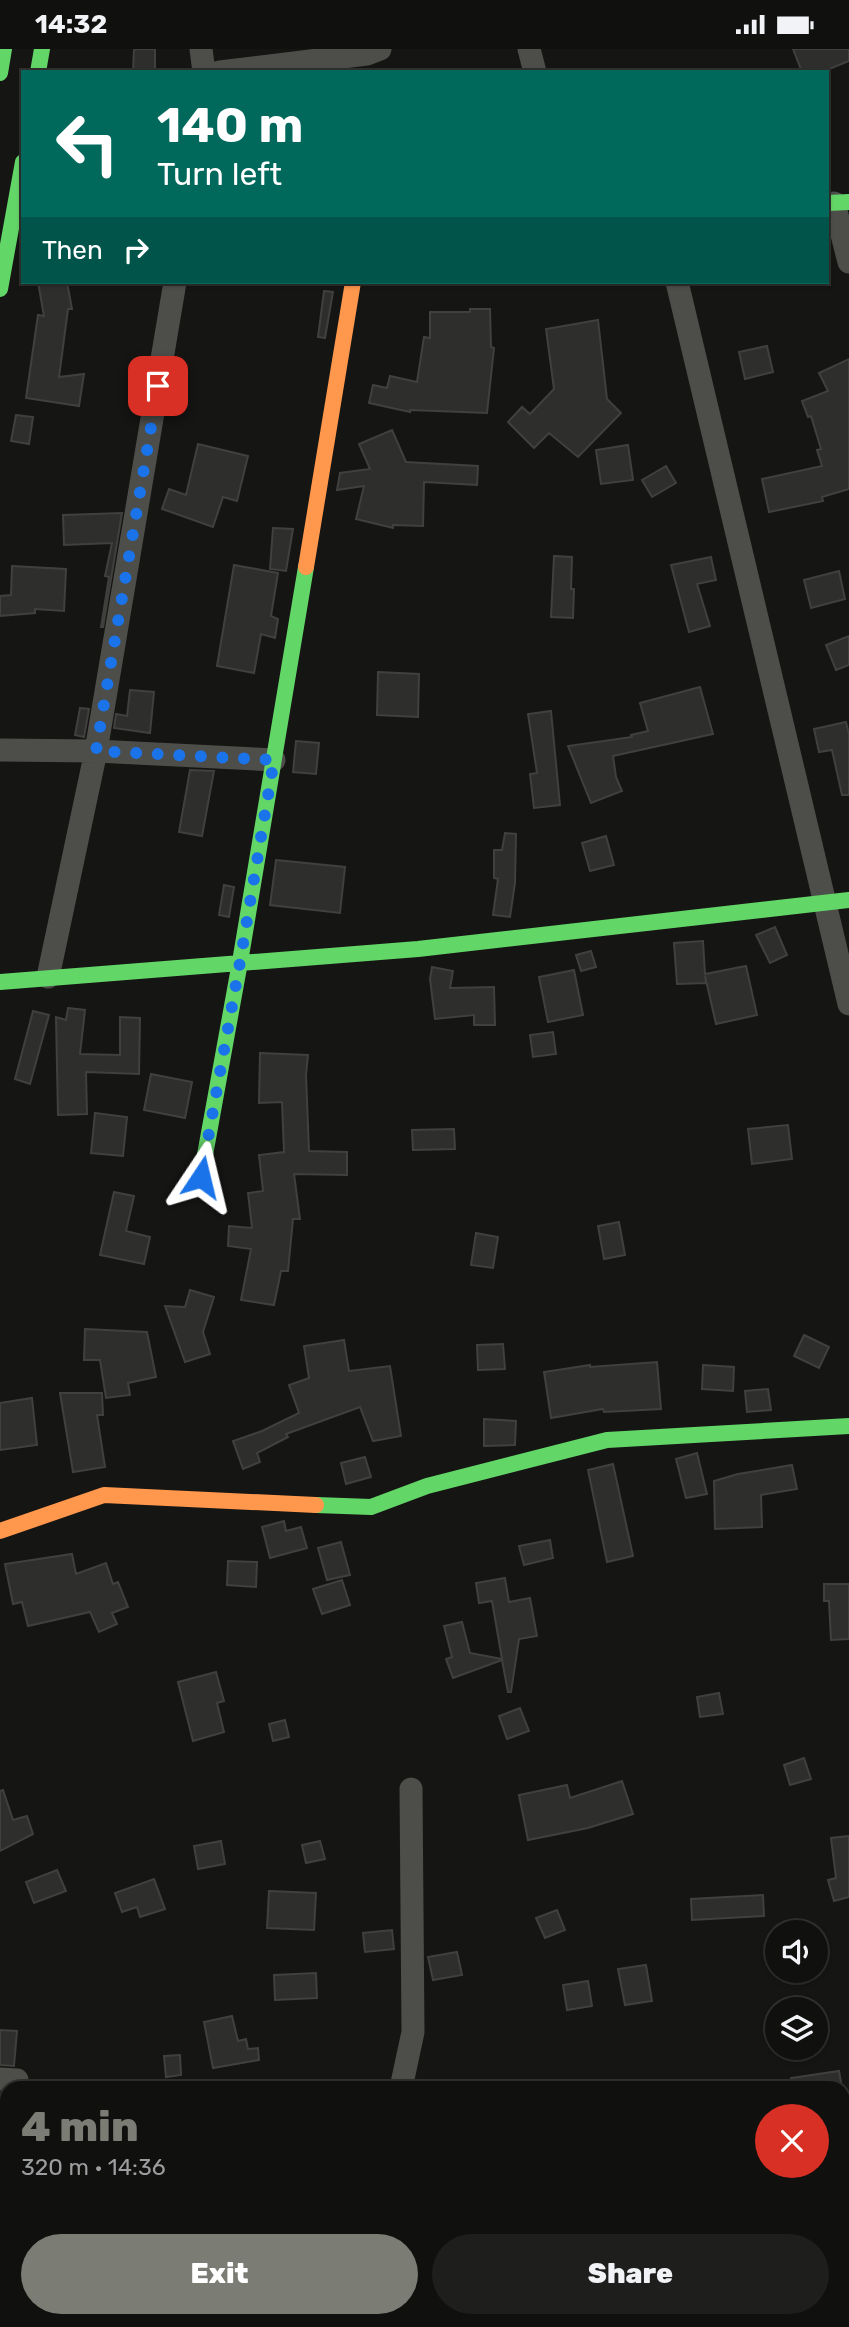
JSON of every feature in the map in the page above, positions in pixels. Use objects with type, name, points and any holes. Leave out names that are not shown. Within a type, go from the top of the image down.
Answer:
[{"type":"street","points":[[0,73],[4,49]]},
{"type":"street","points":[[38,70],[42,49]]},
{"type":"street","points":[[201,49],[204,70]]},
{"type":"street","points":[[529,49],[534,70]]},
{"type":"street","points":[[234,70],[371,51]]},
{"type":"street","points":[[0,289],[21,175]]},
{"type":"street","points":[[837,203],[849,262]]},
{"type":"street","points":[[48,977],[96,751],[175,284]]},
{"type":"street","points":[[201,1177],[240,962],[353,284]]},
{"type":"street","points":[[677,284],[849,1004]]},
{"type":"street","points":[[0,750],[96,751],[274,760]]},
{"type":"street","points":[[0,982],[418,949],[849,900]]},
{"type":"street","points":[[0,1531],[104,1495],[371,1507],[427,1486],[607,1440],[849,1426]]},
{"type":"street","points":[[402,2081],[412,2032],[411,1789]]},
{"type":"building","points":[[134,49],[155,49],[155,70],[133,70]]},
{"type":"building","points":[[793,49],[849,49],[849,61],[827,70],[801,70]]},
{"type":"building","points":[[38,284],[67,284],[72,309],[68,309],[59,377],[84,374],[79,406],[26,398],[38,315],[44,316]]},
{"type":"building","points":[[324,291],[333,292],[325,338],[318,337]]},
{"type":"building","points":[[470,309],[490,309],[491,347],[494,348],[487,413],[410,412],[369,403],[373,385],[387,388],[390,376],[417,382],[424,337],[430,338],[430,312],[470,312]]},
{"type":"building","points":[[598,320],[607,399],[621,413],[578,457],[549,433],[534,448],[508,422],[522,407],[530,414],[554,389],[546,329]]},
{"type":"building","points":[[767,346],[773,372],[745,379],[739,352]]},
{"type":"building","points":[[849,359],[849,489],[822,497],[823,501],[769,512],[762,479],[822,466],[817,450],[821,449],[811,416],[808,417],[802,401],[828,391],[819,373]]},
{"type":"building","points":[[16,415],[33,417],[29,444],[11,441]]},
{"type":"building","points":[[392,430],[406,462],[478,466],[477,485],[424,482],[423,526],[393,525],[393,528],[356,519],[364,486],[337,490],[340,473],[370,469],[359,444]]},
{"type":"building","points":[[198,444],[248,456],[237,501],[223,497],[213,527],[162,509],[169,489],[186,495]]},
{"type":"building","points":[[628,445],[633,480],[601,484],[596,450]]},
{"type":"building","points":[[666,466],[676,483],[652,497],[642,480]]},
{"type":"building","points":[[122,513],[101,627],[109,577],[105,576],[112,543],[64,545],[63,515]]},
{"type":"building","points":[[273,528],[293,529],[286,571],[270,569]]},
{"type":"building","points":[[554,556],[572,557],[573,618],[551,617]]},
{"type":"building","points":[[711,557],[716,580],[697,584],[710,626],[689,632],[671,565]]},
{"type":"building","points":[[234,565],[278,573],[271,616],[278,619],[275,638],[261,634],[254,673],[217,666]]},
{"type":"building","points":[[12,566],[66,569],[64,611],[35,609],[35,613],[0,616],[0,596],[11,595]]},
{"type":"building","points":[[839,571],[845,599],[811,608],[804,580]]},
{"type":"building","points":[[849,636],[849,665],[836,670],[826,645]]},
{"type":"building","points":[[378,672],[419,674],[418,717],[377,715]]},
{"type":"building","points":[[700,687],[713,734],[613,756],[616,777],[622,791],[591,803],[568,746],[632,737],[631,735],[648,731],[640,703]]},
{"type":"building","points":[[130,690],[154,692],[150,733],[114,728],[116,714],[127,716]]},
{"type":"building","points":[[80,708],[89,709],[84,737],[75,735]]},
{"type":"building","points":[[551,711],[560,805],[534,808],[530,774],[537,773],[528,714]]},
{"type":"building","points":[[846,722],[849,734],[849,795],[842,795],[832,750],[819,752],[814,729]]},
{"type":"building","points":[[296,741],[319,743],[316,774],[293,772]]},
{"type":"building","points":[[190,770],[214,771],[202,836],[179,832]]},
{"type":"building","points":[[505,833],[516,834],[515,883],[510,917],[493,915],[498,879],[494,878],[494,850],[502,850]]},
{"type":"building","points":[[606,836],[614,865],[590,871],[582,843]]},
{"type":"building","points":[[276,860],[345,867],[340,913],[270,905]]},
{"type":"building","points":[[224,885],[234,887],[229,917],[219,915]]},
{"type":"building","points":[[775,927],[787,955],[770,963],[756,935]]},
{"type":"building","points":[[703,941],[705,974],[746,966],[757,1015],[716,1024],[705,976],[706,983],[677,984],[674,943]]},
{"type":"building","points":[[591,951],[596,967],[581,971],[576,955]]},
{"type":"building","points":[[432,967],[453,971],[450,988],[494,987],[495,1025],[474,1025],[474,1015],[435,1019],[430,979]]},
{"type":"building","points":[[574,970],[583,1015],[548,1022],[539,977]]},
{"type":"building","points":[[68,1008],[85,1010],[80,1054],[120,1055],[120,1017],[140,1018],[139,1074],[86,1072],[87,1114],[58,1115],[56,1017],[66,1020]]},
{"type":"building","points":[[33,1011],[49,1015],[30,1084],[15,1079]]},
{"type":"building","points":[[553,1032],[556,1054],[533,1057],[530,1035]]},
{"type":"building","points":[[260,1053],[308,1055],[306,1075],[309,1151],[347,1152],[347,1175],[294,1174],[300,1219],[293,1219],[288,1271],[281,1271],[274,1305],[241,1300],[251,1249],[228,1246],[229,1226],[252,1228],[248,1193],[263,1191],[259,1155],[284,1152],[282,1102],[259,1103]]},
{"type":"building","points":[[151,1074],[192,1082],[185,1118],[144,1110]]},
{"type":"building","points":[[95,1113],[127,1117],[123,1156],[91,1153]]},
{"type":"building","points":[[788,1125],[792,1159],[752,1164],[748,1129]]},
{"type":"building","points":[[454,1129],[455,1149],[413,1150],[412,1130]]},
{"type":"building","points":[[114,1192],[134,1196],[126,1231],[150,1237],[144,1264],[100,1255]]},
{"type":"building","points":[[619,1222],[625,1255],[604,1259],[598,1226]]},
{"type":"building","points":[[476,1233],[498,1237],[493,1268],[471,1265]]},
{"type":"building","points":[[190,1290],[214,1297],[203,1332],[210,1354],[185,1362],[165,1306],[185,1307]]},
{"type":"building","points":[[85,1329],[147,1332],[156,1377],[128,1383],[130,1395],[106,1398],[100,1360],[84,1360]]},
{"type":"building","points":[[804,1335],[829,1347],[819,1368],[794,1356]]},
{"type":"building","points":[[344,1340],[349,1371],[390,1366],[401,1436],[373,1441],[360,1407],[286,1434],[288,1437],[257,1453],[260,1462],[243,1469],[233,1441],[262,1431],[299,1413],[289,1385],[309,1378],[304,1346]]},
{"type":"building","points":[[503,1344],[505,1369],[478,1370],[477,1345]]},
{"type":"building","points":[[657,1362],[661,1409],[604,1412],[603,1409],[551,1418],[544,1372],[590,1365]]},
{"type":"building","points":[[703,1365],[734,1367],[733,1391],[702,1389]]},
{"type":"building","points":[[768,1389],[771,1410],[747,1412],[745,1391]]},
{"type":"building","points":[[60,1393],[102,1393],[103,1415],[97,1415],[105,1467],[73,1472]]},
{"type":"building","points":[[32,1398],[37,1445],[0,1450],[0,1403]]},
{"type":"building","points":[[484,1419],[516,1421],[515,1445],[484,1446]]},
{"type":"building","points":[[697,1453],[707,1494],[686,1498],[676,1459]]},
{"type":"building","points":[[365,1457],[371,1477],[346,1484],[341,1463]]},
{"type":"building","points":[[613,1464],[633,1556],[607,1562],[588,1470]]},
{"type":"building","points":[[792,1465],[797,1489],[761,1495],[762,1527],[715,1529],[714,1481]]},
{"type":"building","points":[[284,1521],[286,1531],[301,1527],[307,1548],[270,1558],[262,1527]]},
{"type":"building","points":[[550,1540],[553,1558],[524,1565],[519,1546]]},
{"type":"building","points":[[341,1542],[350,1575],[327,1580],[318,1548]]},
{"type":"building","points":[[72,1554],[76,1574],[106,1563],[113,1584],[118,1582],[128,1607],[112,1613],[117,1624],[99,1632],[90,1612],[28,1626],[22,1602],[13,1604],[5,1564]]},
{"type":"building","points":[[228,1561],[257,1562],[256,1587],[227,1585]]},
{"type":"building","points":[[505,1578],[509,1602],[530,1598],[537,1636],[519,1639],[511,1692],[508,1692],[502,1660],[453,1678],[446,1659],[452,1657],[444,1626],[462,1622],[470,1653],[502,1659],[492,1601],[479,1603],[476,1583]]},
{"type":"building","points":[[342,1580],[350,1605],[322,1614],[313,1589]]},
{"type":"building","points":[[824,1584],[849,1584],[849,1639],[831,1640],[829,1601],[824,1601]]},
{"type":"building","points":[[216,1672],[224,1701],[217,1703],[224,1732],[193,1741],[178,1682]]},
{"type":"building","points":[[719,1693],[723,1714],[700,1717],[697,1697]]},
{"type":"building","points":[[520,1708],[529,1731],[507,1739],[499,1716]]},
{"type":"building","points":[[285,1720],[289,1737],[273,1741],[269,1724]]},
{"type":"building","points":[[804,1758],[811,1779],[790,1785],[784,1765]]},
{"type":"building","points":[[622,1781],[633,1814],[588,1828],[528,1840],[519,1795],[567,1785],[570,1798]]},
{"type":"building","points":[[3,1790],[13,1820],[27,1816],[33,1834],[0,1851],[0,1791]]},
{"type":"building","points":[[849,1836],[849,1897],[834,1901],[828,1880],[836,1878],[831,1838]]},
{"type":"building","points":[[221,1841],[225,1864],[198,1869],[194,1846]]},
{"type":"building","points":[[320,1841],[325,1859],[306,1863],[302,1845]]},
{"type":"building","points":[[57,1870],[66,1891],[34,1903],[26,1882]]},
{"type":"building","points":[[154,1879],[165,1909],[140,1917],[137,1907],[122,1912],[115,1893]]},
{"type":"building","points":[[269,1891],[316,1893],[314,1930],[267,1928]]},
{"type":"building","points":[[763,1895],[764,1916],[692,1920],[691,1899]]},
{"type":"building","points":[[557,1910],[565,1930],[545,1938],[536,1918]]},
{"type":"building","points":[[392,1930],[394,1949],[365,1952],[363,1933]]},
{"type":"building","points":[[457,1952],[462,1975],[433,1980],[428,1957]]},
{"type":"building","points":[[646,1965],[652,2001],[625,2005],[618,1969]]},
{"type":"building","points":[[316,1973],[317,1998],[275,2000],[274,1975]]},
{"type":"building","points":[[588,1981],[592,2006],[567,2010],[563,1985]]},
{"type":"building","points":[[232,2016],[238,2041],[246,2039],[248,2049],[258,2048],[259,2060],[213,2068],[204,2022]]},
{"type":"building","points":[[0,2030],[17,2031],[14,2066],[0,2065]]},
{"type":"building","points":[[180,2055],[181,2075],[166,2077],[164,2056]]},
{"type":"building","points":[[839,2071],[841,2081],[791,2081],[791,2078]]},
{"type":"traffic: fast","points":[[0,73],[4,49]]},
{"type":"traffic: fast","points":[[38,70],[42,49]]},
{"type":"traffic: fast","points":[[0,289],[21,173]]},
{"type":"traffic: fast","points":[[829,203],[849,202]]},
{"type":"traffic: fast","points":[[201,1177],[306,567]]},
{"type":"traffic: fast","points":[[0,982],[418,949],[849,900]]},
{"type":"traffic: fast","points":[[316,1505],[371,1507],[427,1486],[607,1440],[849,1426]]},
{"type":"traffic: slow","points":[[306,567],[353,284]]},
{"type":"traffic: slow","points":[[0,1531],[104,1495],[316,1505]]},
{"type":"route","points":[[158,386],[96,751],[274,760],[201,1177]]}]
